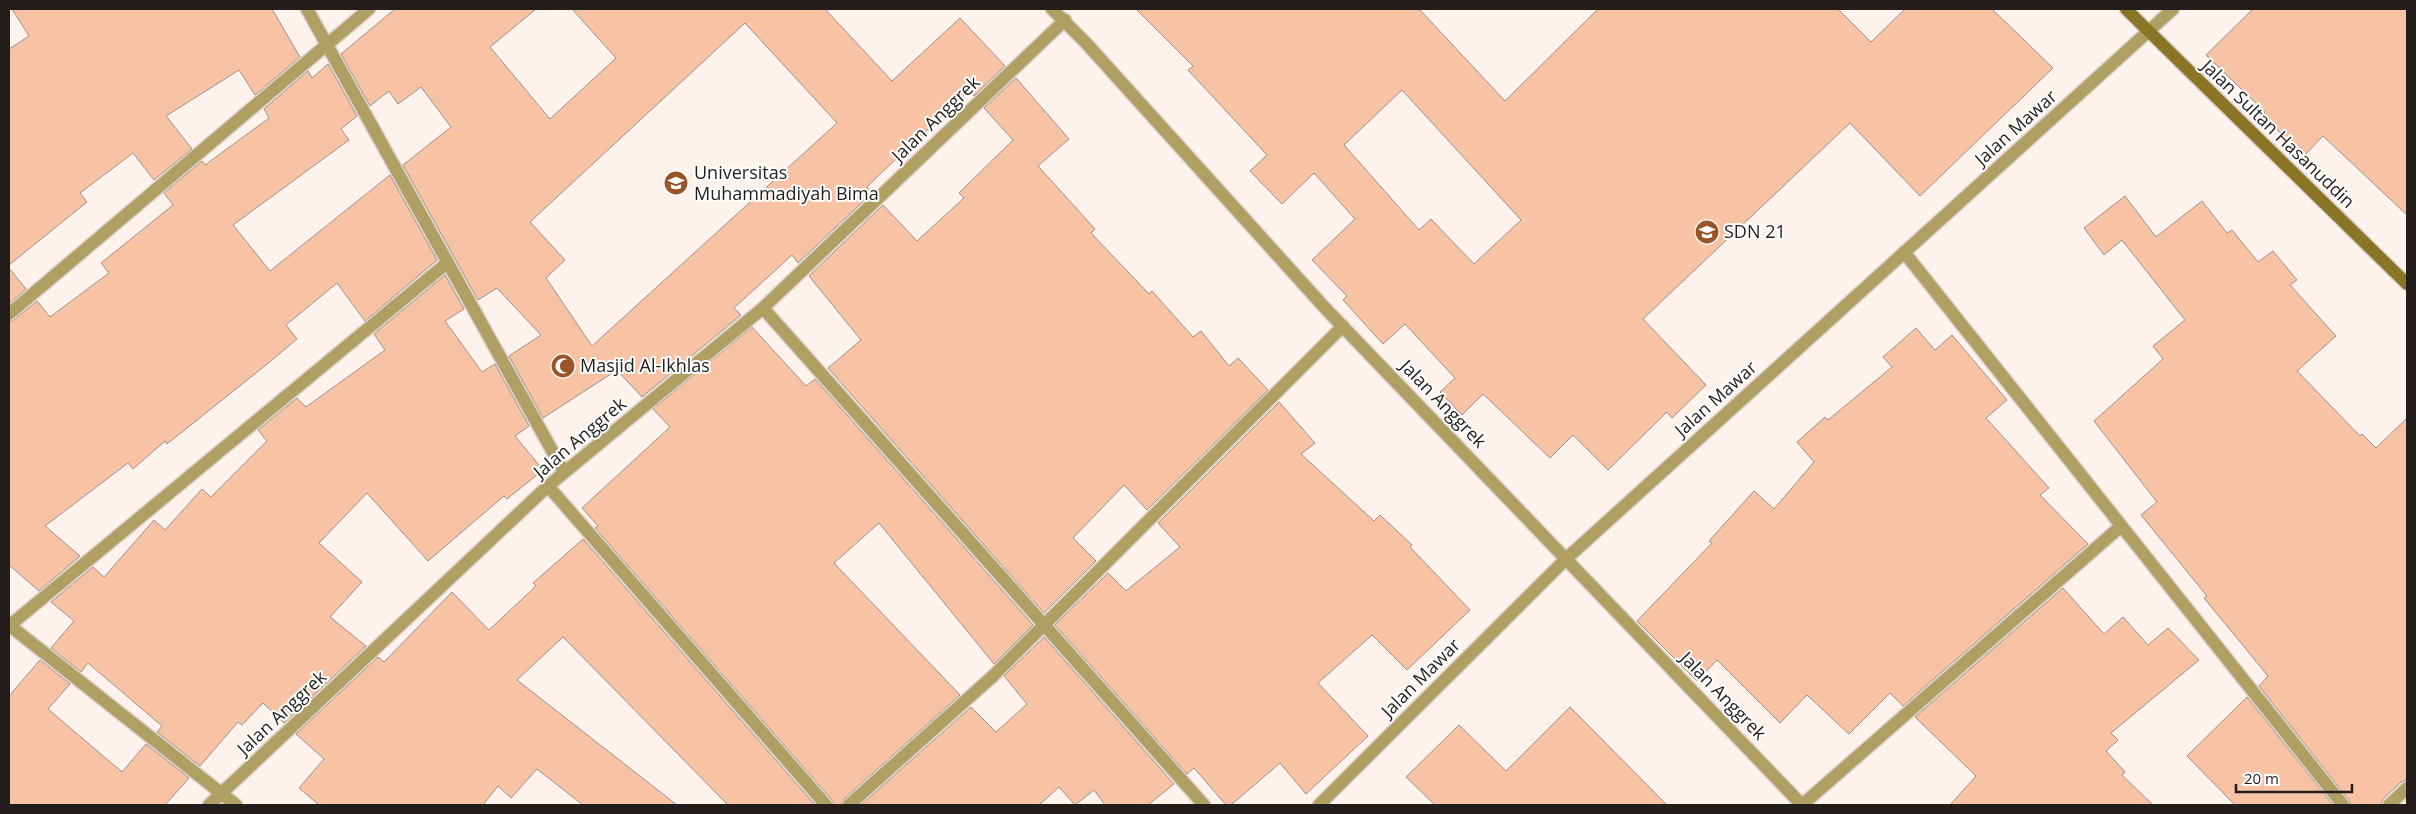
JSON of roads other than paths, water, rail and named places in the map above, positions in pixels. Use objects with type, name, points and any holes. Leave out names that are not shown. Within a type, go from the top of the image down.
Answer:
[{"type":"main road","name":"Jalan Sultan Hasanuddin","points":[[2126,9],[2407,284]]},
{"type":"street","points":[[307,9],[564,472]]},
{"type":"street","points":[[9,314],[369,9]]},
{"type":"street","name":"Jalan Anggrek","points":[[1052,9],[1065,20],[1343,326],[1802,805]]},
{"type":"street","name":"Jalan Mawar","points":[[1318,805],[1567,558],[2173,9]]},
{"type":"street","name":"Jalan Anggrek","points":[[209,805],[548,486],[763,308],[1065,20]]},
{"type":"street","points":[[1904,252],[2120,527],[2343,805]]},
{"type":"street","points":[[236,805],[9,626],[447,263]]},
{"type":"street","points":[[763,308],[1042,626],[1204,805]]},
{"type":"street","points":[[849,805],[993,676],[1343,326]]},
{"type":"street","points":[[548,486],[826,805]]},
{"type":"street","points":[[1802,805],[2120,527]]},
{"type":"street","points":[[2389,805],[2407,788]]},
{"type":"place","name":"Universitas Muhammadiyah Bima","points":[[676,183]]},
{"type":"place","name":"SDN 21","points":[[1707,232]]},
{"type":"place","name":"Masjid Al-Ikhlas","points":[[563,366]]}]
